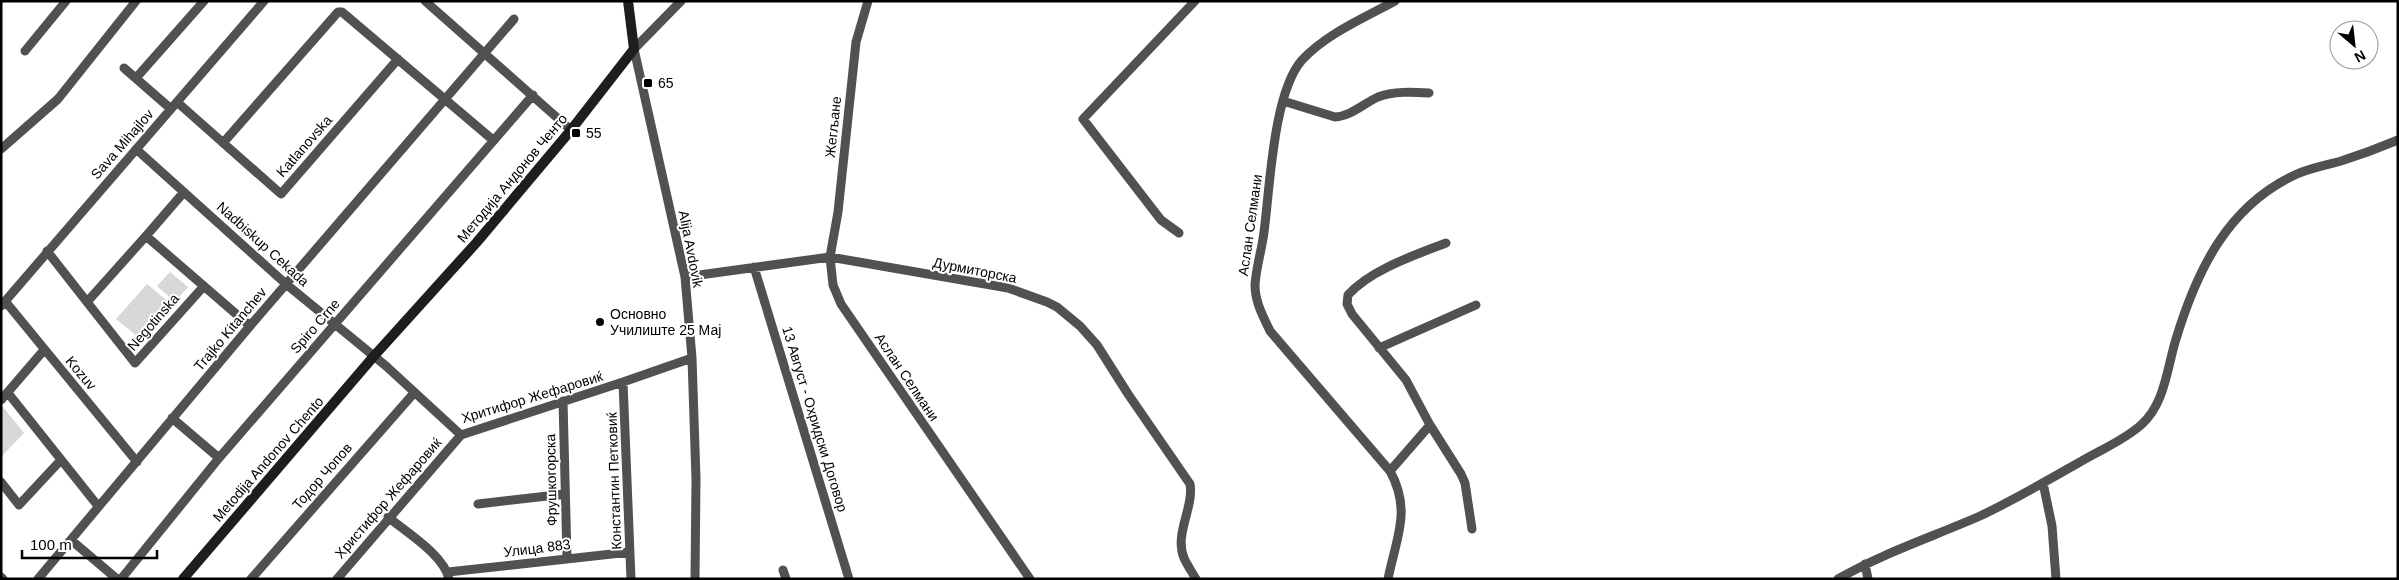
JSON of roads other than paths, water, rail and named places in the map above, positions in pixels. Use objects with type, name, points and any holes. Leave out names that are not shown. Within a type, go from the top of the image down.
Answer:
[{"type":"main road","points":[[628,1],[634,48]]},
{"type":"main road","name":"Методија Андонов Ченто","points":[[374,356],[476,242],[572,130],[634,48]]},
{"type":"main road","name":"Metodija Andonov Chento","points":[[183,579],[374,356]]},
{"type":"street","points":[[25,51],[66,1]]},
{"type":"street","points":[[1,148],[58,99],[136,1]]},
{"type":"street","points":[[136,78],[204,1]]},
{"type":"street","name":"Sava Mihajlov","points":[[3,303],[264,1]]},
{"type":"street","points":[[425,1],[572,130]]},
{"type":"street","points":[[634,48],[681,1]]},
{"type":"street","name":"Жегљане","points":[[830,258],[838,212],[856,42],[868,1]]},
{"type":"street","points":[[1179,233],[1161,220],[1083,119],[1195,1]]},
{"type":"street","name":"Аслан Селмани","points":[[1388,579],[1403,513],[1402,499],[1390,471],[1270,331],[1260,312],[1255,284],[1283,101],[1293,73],[1303,60],[1328,40],[1395,1]]},
{"type":"street","points":[[223,143],[338,12],[346,13],[493,140]]},
{"type":"street","name":"Trajko Kitanchev","points":[[38,579],[250,326],[514,19]]},
{"type":"street","name":"Alija Avdovik","points":[[634,48],[685,277],[692,358],[696,479],[695,579]]},
{"type":"street","name":"Katlanovska","points":[[124,68],[223,143],[281,194],[398,59]]},
{"type":"street","points":[[1283,101],[1335,117],[1343,117],[1379,97],[1390,94],[1429,93]]},
{"type":"street","name":"Spiro Crne","points":[[121,579],[219,458],[533,95]]},
{"type":"street","points":[[1842,576],[1865,564],[1978,516],[2043,483],[2122,439],[2142,424],[2154,411],[2163,389],[2170,356],[2187,304],[2199,276],[2213,249],[2246,206],[2276,184],[2300,173],[2344,160],[2398,140]]},
{"type":"street","name":"Nadbiskup Cekada","points":[[136,150],[286,284],[374,356]]},
{"type":"street","points":[[88,302],[184,192]]},
{"type":"street","points":[[146,236],[250,326]]},
{"type":"street","points":[[1446,243],[1382,271],[1353,290],[1348,295],[1348,308],[1406,380],[1430,425],[1461,474],[1465,483],[1472,529]]},
{"type":"street","name":"Negotinska","points":[[47,251],[135,364],[204,286]]},
{"type":"street","name":"Дурмиторска","points":[[685,277],[830,258],[1008,288],[1057,308],[1080,326],[1097,345],[1190,484],[1192,494],[1181,544],[1184,558],[1196,579]]},
{"type":"street","name":"Аслан Селмани","points":[[830,258],[833,285],[842,304],[1030,579]]},
{"type":"street","name":"13 Август - Охридски Договор","points":[[754,267],[849,579]]},
{"type":"street","name":"Kozuv","points":[[3,303],[136,462]]},
{"type":"street","points":[[1379,348],[1476,305]]},
{"type":"street","points":[[1,400],[44,350]]},
{"type":"street","name":"Хритифор Жефаровиќ","points":[[374,356],[461,435],[692,358]]},
{"type":"street","name":"Константин Петковиќ","points":[[623,382],[631,579]]},
{"type":"street","points":[[8,393],[60,461],[98,506]]},
{"type":"street","name":"Тодор Чопов","points":[[251,579],[414,393]]},
{"type":"street","name":"Фрушкогорска","points":[[563,401],[567,558]]},
{"type":"street","points":[[172,418],[219,458]]},
{"type":"street","points":[[1390,471],[1430,425]]},
{"type":"street","name":"Христифор Жефаровиќ","points":[[337,579],[388,517],[461,435]]},
{"type":"street","points":[[1,482],[19,505],[60,461]]},
{"type":"street","points":[[2043,483],[2052,526],[2056,579]]},
{"type":"street","points":[[478,504],[565,494]]},
{"type":"street","points":[[388,517],[436,557],[448,575]]},
{"type":"street","points":[[71,540],[117,579]]},
{"type":"street","name":"Улица 883","points":[[448,575],[567,558],[630,552]]},
{"type":"street","points":[[1865,564],[1868,579]]},
{"type":"place","name":"65","points":[[648,83]]},
{"type":"place","name":"55","points":[[576,133]]},
{"type":"place","name":"Основно Училиште 25 Мај","points":[[600,322]]}]
